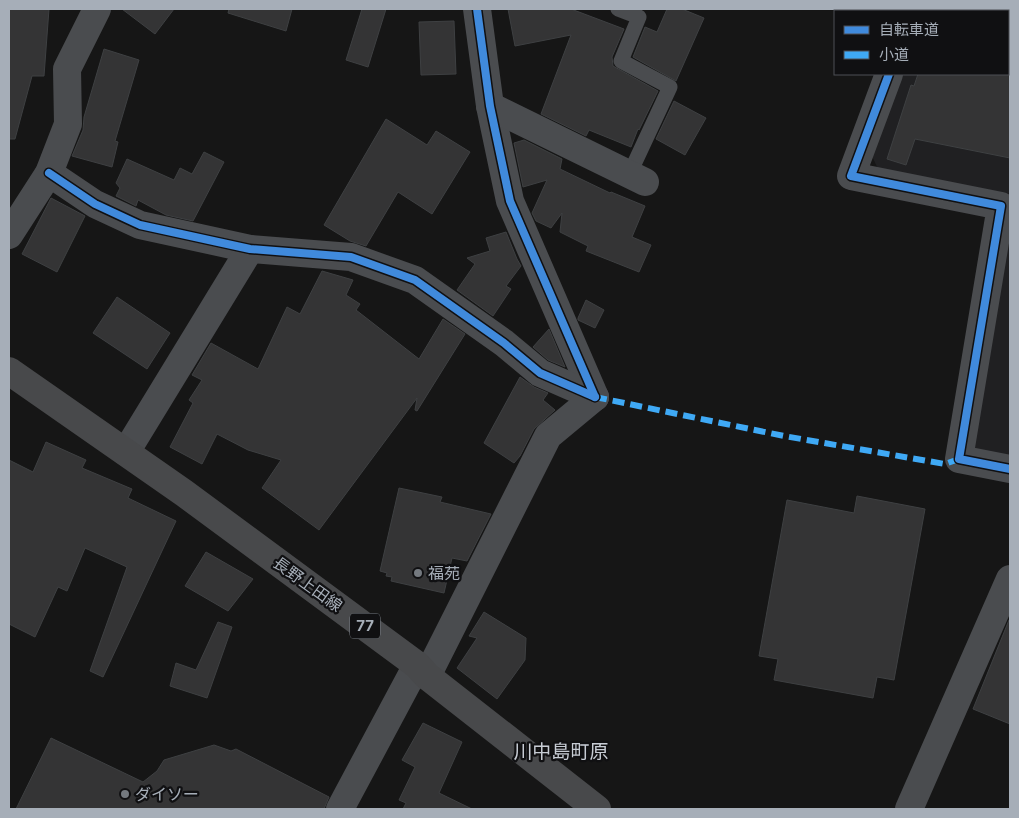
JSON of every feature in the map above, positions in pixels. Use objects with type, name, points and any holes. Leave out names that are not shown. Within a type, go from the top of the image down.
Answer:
[{"type":"main road","name":"長野上田線","points":[[9,371],[184,493],[422,670],[597,809]]},
{"type":"street","points":[[9,235],[49,173],[68,124],[67,69],[97,9]]},
{"type":"street","points":[[477,9],[490,106],[510,201],[595,397]]},
{"type":"street","points":[[889,75],[851,176],[1000,206],[959,458],[1010,469]]},
{"type":"street","points":[[490,106],[637,179]]},
{"type":"street","points":[[49,173],[95,204],[140,225],[250,250],[351,257],[415,280],[504,342],[540,373],[595,397]]},
{"type":"street","points":[[126,452],[250,250]]},
{"type":"street","points":[[340,809],[422,670],[548,436],[595,397]]},
{"type":"street","points":[[909,809],[1010,578]]},
{"type":"lane","points":[[618,9],[639,17],[621,61],[670,87],[637,179]]},
{"type":"shaded area","points":[[1010,9],[1010,194],[878,169],[872,156],[902,75],[1009,75],[1009,10],[924,10]]},
{"type":"shaded area","points":[[1010,203],[1010,461],[977,454],[967,444]]},
{"type":"building","points":[[9,9],[49,9],[44,76],[32,76],[15,139],[9,139]]},
{"type":"building","points":[[122,9],[174,9],[155,34]]},
{"type":"building","points":[[229,9],[292,9],[286,31],[228,13]]},
{"type":"building","points":[[362,9],[386,9],[368,67],[346,60]]},
{"type":"building","points":[[508,9],[571,9],[624,29],[612,57],[613,66],[658,91],[638,129],[631,147],[589,130],[586,136],[541,114],[571,35],[515,46]]},
{"type":"building","points":[[667,9],[682,9],[704,18],[676,81],[633,57],[645,27],[657,32]]},
{"type":"building","points":[[454,21],[456,74],[421,75],[419,22]]},
{"type":"building","points":[[104,49],[139,60],[115,141],[118,142],[112,167],[72,156],[83,130],[84,117]]},
{"type":"building","points":[[1010,74],[1010,158],[915,139],[906,165],[887,159],[911,85],[914,86],[918,75]]},
{"type":"building","points":[[674,101],[706,118],[685,155],[656,139]]},
{"type":"building","points":[[386,119],[427,145],[436,131],[470,152],[432,214],[398,192],[366,246],[350,241],[324,225]]},
{"type":"building","points":[[524,140],[562,159],[560,169],[610,193],[645,206],[632,237],[651,245],[639,272],[586,251],[588,246],[560,232],[562,213],[551,228],[536,221],[532,213],[547,180],[523,187],[514,143]]},
{"type":"building","points":[[204,152],[224,162],[193,221],[166,215],[138,200],[136,206],[116,196],[120,188],[116,183],[127,159],[174,180],[180,168],[192,174]]},
{"type":"building","points":[[51,198],[85,216],[57,272],[22,254]]},
{"type":"building","points":[[506,232],[521,266],[506,286],[511,289],[493,316],[457,290],[475,264],[467,258],[490,251],[486,238]]},
{"type":"building","points":[[322,271],[353,280],[346,295],[360,304],[356,310],[419,359],[443,319],[465,334],[417,411],[415,410],[417,398],[319,530],[262,488],[281,460],[248,450],[217,434],[202,464],[170,447],[193,403],[189,400],[202,380],[192,375],[211,343],[258,369],[287,307],[300,314]]},
{"type":"building","points":[[117,297],[170,333],[147,369],[93,333]]},
{"type":"building","points":[[586,300],[604,310],[595,328],[578,320]]},
{"type":"building","points":[[549,329],[565,367],[548,360],[533,347]]},
{"type":"building","points":[[520,377],[534,387],[548,393],[543,400],[555,410],[534,429],[520,456],[514,463],[484,443]]},
{"type":"building","points":[[46,442],[86,460],[82,468],[132,489],[128,498],[176,521],[103,677],[90,671],[127,567],[85,548],[67,591],[58,587],[35,637],[9,624],[9,460],[33,472]]},
{"type":"building","points":[[399,488],[442,497],[440,502],[491,514],[467,561],[452,558],[444,593],[391,581],[392,577],[386,576],[387,573],[380,571]]},
{"type":"building","points":[[857,496],[925,509],[894,680],[877,677],[873,698],[774,680],[778,659],[759,656],[787,500],[854,513]]},
{"type":"building","points":[[206,552],[253,579],[228,611],[185,586]]},
{"type":"building","points":[[484,612],[526,638],[525,660],[497,699],[457,668],[477,638],[469,636]]},
{"type":"building","points":[[1010,620],[1010,724],[973,709]]},
{"type":"building","points":[[218,622],[232,627],[207,698],[170,686],[176,663],[196,670]]},
{"type":"building","points":[[423,723],[462,742],[439,793],[472,809],[403,809],[406,803],[399,800],[415,767],[402,760]]},
{"type":"building","points":[[51,738],[143,782],[157,771],[164,760],[214,745],[231,751],[236,749],[329,797],[324,809],[16,809]]},
{"type":"marked path","points":[[595,397],[784,436],[945,464],[959,459]]},
{"type":"cycle path","points":[[477,9],[490,106],[510,201],[595,397]]},
{"type":"cycle path","points":[[889,75],[851,176],[1001,206],[959,459],[1010,469]]},
{"type":"cycle path","points":[[49,173],[95,204],[140,225],[250,249],[351,257],[415,280],[504,343],[540,373],[595,397]]},
{"type":"place","name":"福苑","points":[[418,573]]},
{"type":"place","name":"ダイソー","points":[[125,794]]},
{"type":"district","name":"川中島町原","points":[[561,751]]}]
